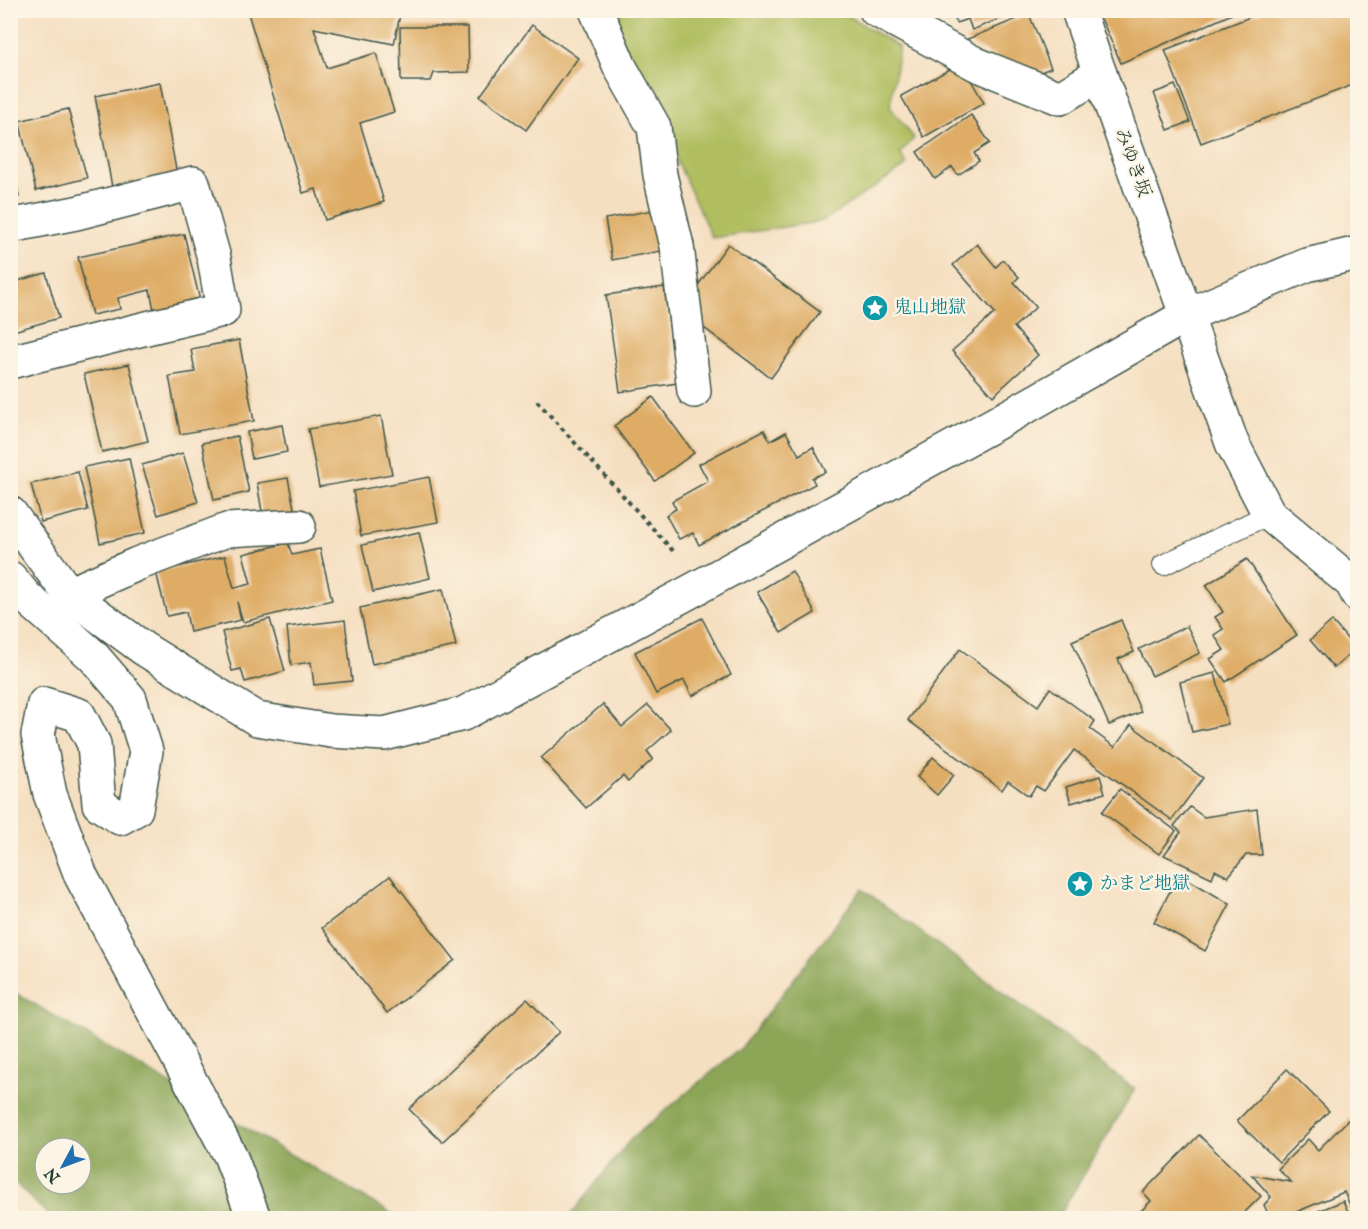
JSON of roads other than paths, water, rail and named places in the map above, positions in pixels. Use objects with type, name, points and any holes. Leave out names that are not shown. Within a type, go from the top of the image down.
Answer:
[{"type":"street","points":[[596,10],[620,67],[654,127],[660,175],[678,246],[694,391]]},
{"type":"street","points":[[876,10],[976,64],[1060,98],[1100,74]]},
{"type":"street","name":"みゆき坂","points":[[1078,10],[1232,443],[1269,514]]},
{"type":"street","points":[[10,226],[76,213],[193,183],[214,258],[223,310],[10,362]]},
{"type":"street","points":[[10,513],[69,594],[144,649],[258,719],[331,731],[384,734],[463,714],[1029,405],[1187,315],[1307,265],[1358,253]]},
{"type":"street","points":[[1269,514],[1352,583],[1358,595]]},
{"type":"street","points":[[69,594],[137,564],[227,530],[299,526]]},
{"type":"street","points":[[10,578],[26,597],[93,656],[130,699],[146,751],[136,809],[120,818],[99,804],[94,744],[79,715],[44,705],[38,735],[50,794],[81,876],[230,1155],[254,1218]]},
{"type":"lane","points":[[1163,565],[1269,514]]},
{"type":"place","name":"鬼山地獄","points":[[875,308]]},
{"type":"place","name":"かまど地獄","points":[[1080,884]]}]
